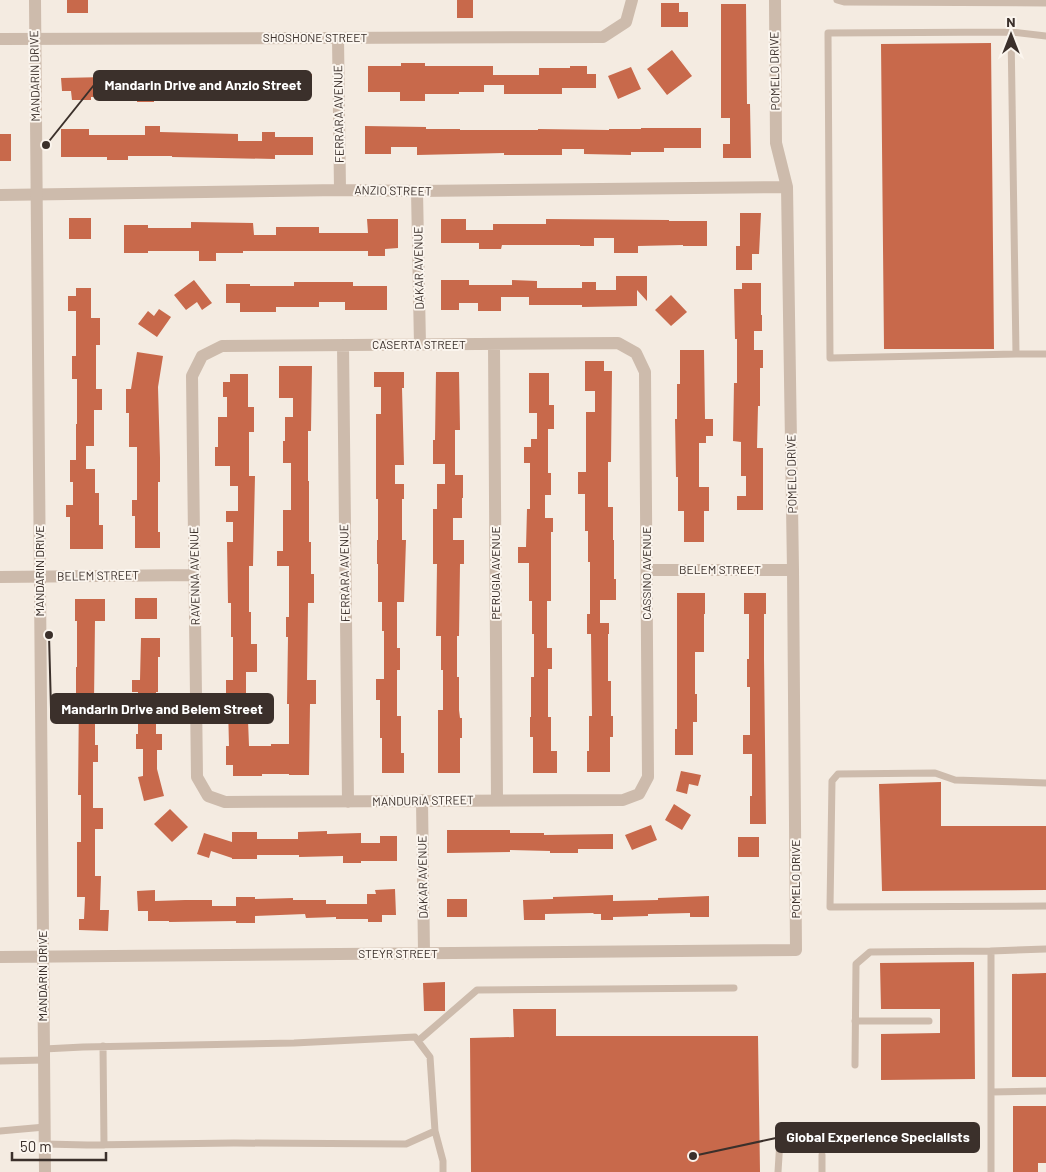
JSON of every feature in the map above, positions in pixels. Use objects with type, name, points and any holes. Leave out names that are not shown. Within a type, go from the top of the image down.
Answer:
[{"type":"street","name":"MANDARIN DRIVE","points":[[35,0],[45,1172]]},
{"type":"street","name":"SHOSHONE STREET","points":[[0,40],[603,36],[626,22],[632,0]]},
{"type":"street","name":"POMELO DRIVE","points":[[774,0],[776,143],[787,187],[796,950]]},
{"type":"street","name":"FERRARA AVENUE","points":[[338,38],[340,190]]},
{"type":"street","name":"ANZIO STREET","points":[[0,195],[340,190],[417,192],[787,187]]},
{"type":"street","name":"DAKAR AVENUE","points":[[417,192],[420,345]]},
{"type":"street","name":"CASERTA STREET","points":[[202,356],[222,346],[618,343],[636,353]]},
{"type":"street","name":"FERRARA AVENUE","points":[[343,345],[348,802]]},
{"type":"street","name":"PERUGIA AVENUE","points":[[494,345],[497,800]]},
{"type":"street","name":"CASSINO AVENUE","points":[[636,353],[645,372],[647,570],[648,777],[639,794]]},
{"type":"street","name":"RAVENNA AVENUE","points":[[202,356],[192,376],[197,777],[208,796]]},
{"type":"street","name":"BELEM STREET","points":[[647,570],[793,570]]},
{"type":"street","name":"BELEM STREET","points":[[0,577],[195,575]]},
{"type":"street","name":"MANDURIA STREET","points":[[208,796],[225,802],[348,802],[623,800],[639,794]]},
{"type":"street","name":"DAKAR AVENUE","points":[[422,800],[424,953]]},
{"type":"street","name":"STEYR STREET","points":[[0,957],[796,950]]},
{"type":"lane","points":[[837,0],[844,2],[1046,2]]},
{"type":"lane","points":[[1046,36],[1011,32],[828,33],[830,358],[1046,354]]},
{"type":"lane","points":[[1011,32],[1016,354]]},
{"type":"lane","points":[[1046,783],[955,780],[935,773],[838,774],[832,781],[830,907],[1046,906]]},
{"type":"lane","points":[[855,1065],[856,964],[870,952],[1046,949]]},
{"type":"lane","points":[[991,951],[991,1172]]},
{"type":"lane","points":[[418,1041],[477,990],[734,988]]},
{"type":"lane","points":[[856,1021],[929,1021]]},
{"type":"lane","points":[[0,1061],[103,1046],[294,1043],[415,1037],[430,1057],[435,1130],[443,1161],[443,1172]]},
{"type":"lane","points":[[103,1046],[104,1145]]},
{"type":"lane","points":[[991,1092],[1046,1091]]},
{"type":"lane","points":[[0,1131],[45,1127]]},
{"type":"lane","points":[[45,1144],[406,1144],[435,1130]]},
{"type":"lane","points":[[778,1172],[780,1140]]},
{"type":"lane","points":[[822,1155],[822,1172]]},
{"type":"building","points":[[67,0],[88,0],[88,13],[67,13]]},
{"type":"building","points":[[457,0],[473,0],[473,18],[457,18]]},
{"type":"building","points":[[661,3],[679,3],[679,12],[688,12],[688,27],[661,27]]},
{"type":"building","points":[[721,4],[746,4],[747,104],[750,104],[751,158],[723,158],[723,144],[730,144],[730,118],[721,118]]},
{"type":"building","points":[[991,43],[994,349],[884,349],[881,44]]},
{"type":"building","points":[[672,50],[692,76],[667,95],[647,69]]},
{"type":"building","points":[[401,63],[425,63],[425,66],[493,66],[493,75],[539,75],[539,68],[587,66],[587,74],[596,74],[596,88],[562,88],[562,94],[504,94],[504,85],[484,85],[484,92],[425,94],[425,101],[400,101],[400,92],[368,92],[368,66],[401,66]]},
{"type":"building","points":[[631,67],[641,89],[618,99],[608,76]]},
{"type":"building","points":[[106,71],[127,71],[127,79],[153,79],[153,72],[201,72],[201,98],[183,98],[183,89],[161,89],[161,98],[154,98],[154,102],[137,102],[137,96],[91,97],[91,100],[72,100],[71,91],[62,91],[61,78],[106,77]]},
{"type":"building","points":[[251,71],[275,71],[275,74],[312,74],[312,93],[238,93],[238,99],[221,99],[221,74],[251,74]]},
{"type":"building","points":[[145,126],[160,126],[160,132],[238,134],[238,141],[262,141],[262,132],[275,132],[275,137],[313,137],[313,155],[275,155],[275,159],[128,156],[128,160],[107,160],[107,157],[61,157],[61,129],[89,129],[89,135],[145,135]]},
{"type":"building","points":[[365,126],[426,127],[426,129],[460,130],[701,128],[701,148],[664,148],[664,152],[631,152],[631,155],[584,154],[584,149],[562,149],[562,155],[504,155],[504,153],[417,155],[417,147],[391,147],[391,154],[365,154]]},
{"type":"building","points":[[0,134],[11,134],[11,161],[0,161]]},
{"type":"building","points":[[740,213],[761,213],[759,254],[752,254],[752,270],[736,270],[736,246],[740,246]]},
{"type":"building","points":[[69,218],[91,218],[91,239],[69,239]]},
{"type":"building","points":[[367,219],[398,219],[398,248],[385,249],[385,256],[368,256],[368,251],[243,251],[243,253],[216,253],[216,261],[199,261],[199,251],[124,253],[124,225],[148,225],[148,228],[191,228],[191,222],[253,223],[254,235],[276,235],[276,227],[319,227],[319,233],[368,233]]},
{"type":"building","points":[[441,219],[466,219],[466,230],[493,230],[493,224],[546,224],[546,219],[707,221],[707,246],[638,246],[638,253],[614,253],[614,238],[594,238],[594,246],[502,245],[501,249],[479,249],[479,243],[441,243]]},
{"type":"building","points":[[616,276],[647,276],[647,301],[637,290],[637,306],[582,307],[582,305],[529,305],[529,297],[501,297],[501,311],[478,311],[478,303],[459,303],[459,310],[441,310],[441,280],[469,280],[469,285],[512,285],[512,280],[537,281],[537,288],[582,288],[582,282],[596,282],[596,290],[616,290]]},
{"type":"building","points":[[194,280],[212,303],[202,310],[197,302],[186,310],[174,295]]},
{"type":"building","points":[[294,282],[353,282],[353,286],[387,286],[387,310],[345,310],[345,302],[319,302],[319,307],[276,307],[276,312],[240,312],[240,303],[226,303],[226,284],[294,286]]},
{"type":"building","points":[[742,283],[761,283],[762,331],[754,331],[754,350],[763,350],[763,368],[760,368],[757,448],[763,448],[763,510],[737,510],[737,496],[746,496],[746,476],[741,476],[741,442],[733,441],[734,383],[737,383],[734,289],[742,289]]},
{"type":"building","points":[[76,288],[91,288],[91,318],[100,318],[100,345],[96,345],[96,389],[102,389],[102,410],[94,410],[94,446],[86,446],[86,469],[95,469],[95,493],[99,493],[99,525],[103,525],[103,549],[70,549],[70,517],[66,517],[66,505],[73,505],[73,482],[70,482],[70,460],[76,460],[77,424],[77,379],[72,379],[72,356],[76,356],[76,311],[68,311],[68,296],[76,296]]},
{"type":"building","points":[[671,295],[687,312],[671,326],[655,310]]},
{"type":"building","points":[[159,309],[171,317],[157,337],[138,324],[148,311],[154,316]]},
{"type":"building","points":[[680,350],[704,350],[705,419],[713,419],[713,436],[706,436],[706,443],[699,443],[699,487],[709,487],[709,511],[704,511],[704,542],[684,542],[684,511],[678,511],[675,419],[677,419],[677,384],[680,384]]},
{"type":"building","points":[[137,352],[163,356],[158,387],[160,482],[158,482],[158,532],[160,532],[160,548],[135,548],[135,516],[132,516],[132,500],[137,500],[137,447],[129,447],[129,413],[126,413],[126,389],[131,389]]},
{"type":"building","points":[[585,361],[604,361],[604,371],[612,371],[611,462],[608,462],[608,507],[613,507],[616,600],[600,600],[600,623],[609,623],[608,681],[611,681],[611,716],[613,716],[613,737],[610,737],[610,772],[587,772],[589,716],[592,716],[591,634],[587,634],[587,614],[590,614],[590,562],[588,562],[588,531],[585,531],[585,494],[578,494],[578,472],[586,472],[586,412],[595,412],[595,391],[585,391]]},
{"type":"building","points":[[279,366],[312,366],[311,431],[308,431],[308,481],[309,542],[311,542],[311,574],[314,574],[314,603],[308,603],[307,680],[316,680],[316,704],[310,704],[309,775],[262,774],[262,776],[233,776],[233,765],[226,765],[226,746],[229,746],[226,680],[233,680],[233,637],[231,637],[231,603],[228,603],[227,542],[233,542],[233,522],[226,522],[226,511],[238,511],[238,486],[230,486],[230,466],[215,466],[215,447],[218,447],[218,417],[227,417],[227,397],[223,397],[223,382],[230,382],[230,374],[248,374],[248,407],[254,407],[254,432],[249,432],[249,476],[255,476],[253,566],[249,566],[249,612],[251,612],[251,644],[257,644],[257,672],[246,672],[246,720],[248,720],[249,746],[289,744],[289,704],[287,704],[288,637],[286,637],[286,617],[289,617],[289,566],[277,566],[277,551],[283,551],[283,510],[291,510],[291,463],[283,463],[283,441],[285,441],[285,417],[293,417],[293,398],[279,398]]},
{"type":"building","points":[[374,372],[404,372],[404,388],[402,388],[404,465],[395,465],[395,484],[404,484],[402,540],[406,540],[404,602],[397,602],[397,648],[400,648],[400,670],[397,670],[397,716],[401,716],[401,753],[404,753],[404,773],[382,773],[380,700],[376,700],[376,679],[384,679],[384,631],[382,631],[382,602],[378,602],[378,499],[376,499],[376,414],[381,414],[381,387],[374,387]]},
{"type":"building","points":[[436,372],[459,372],[460,430],[455,430],[455,475],[463,475],[463,498],[462,518],[453,518],[453,540],[464,540],[464,564],[460,564],[459,636],[457,636],[459,710],[460,718],[462,718],[460,773],[438,773],[438,710],[443,710],[443,670],[441,670],[441,636],[436,636],[437,564],[433,564],[433,509],[437,509],[437,484],[445,484],[445,464],[433,464]]},
{"type":"building","points":[[529,373],[549,373],[549,405],[554,405],[554,429],[548,429],[548,473],[551,473],[551,495],[545,495],[545,518],[553,518],[553,532],[551,532],[551,601],[547,601],[547,648],[552,648],[552,669],[548,669],[548,717],[551,717],[551,751],[557,751],[557,773],[533,773],[533,737],[530,737],[531,677],[534,677],[532,601],[529,601],[529,563],[518,563],[518,547],[526,547],[527,509],[530,509],[530,463],[524,463],[524,447],[531,447],[531,439],[537,439],[537,413],[529,413]]},
{"type":"building","points":[[677,593],[705,593],[704,652],[695,652],[697,722],[693,722],[693,755],[675,755],[675,729],[677,729]]},
{"type":"building","points":[[744,593],[766,593],[764,659],[766,824],[750,824],[752,754],[743,754],[743,735],[750,735],[750,687],[747,687],[749,614],[744,614]]},
{"type":"building","points":[[135,598],[157,598],[157,619],[135,619]]},
{"type":"building","points":[[75,599],[105,599],[105,621],[95,621],[94,701],[95,745],[98,745],[98,762],[93,762],[93,808],[103,808],[103,829],[95,829],[95,876],[101,876],[100,910],[109,910],[108,931],[79,930],[79,919],[84,919],[85,897],[77,897],[77,842],[81,842],[81,795],[78,795],[79,693],[76,693],[77,621],[75,621]]},
{"type":"building","points":[[141,638],[160,638],[158,692],[156,692],[156,734],[162,734],[162,750],[157,750],[157,769],[164,796],[144,801],[138,777],[143,776],[143,749],[136,749],[138,692],[132,692],[132,680],[140,680]]},
{"type":"building","points":[[681,771],[701,775],[698,786],[689,784],[687,794],[676,791]]},
{"type":"building","points":[[941,782],[941,826],[1046,826],[1046,890],[882,891],[879,784]]},
{"type":"building","points":[[674,804],[691,815],[682,830],[665,820]]},
{"type":"building","points":[[170,809],[188,827],[172,842],[154,824]]},
{"type":"building","points":[[651,825],[657,840],[632,850],[625,835]]},
{"type":"building","points":[[447,830],[510,830],[510,833],[544,833],[544,835],[613,834],[613,849],[578,849],[578,853],[510,850],[510,852],[447,853]]},
{"type":"building","points":[[327,831],[327,834],[361,833],[361,843],[380,843],[380,836],[397,836],[397,861],[343,863],[343,856],[299,857],[299,855],[257,855],[257,859],[232,859],[211,851],[209,858],[197,854],[204,833],[232,842],[232,832],[257,832],[257,839],[298,839],[298,832]]},
{"type":"building","points":[[738,837],[759,837],[759,857],[738,857]]},
{"type":"building","points":[[395,889],[396,915],[382,915],[382,922],[368,922],[368,919],[336,919],[336,917],[306,918],[305,914],[255,916],[255,923],[236,923],[236,921],[148,921],[148,911],[138,911],[137,891],[155,890],[155,901],[212,900],[212,906],[236,906],[236,897],[326,900],[326,904],[367,904],[367,894],[376,894],[375,890]]},
{"type":"building","points":[[613,895],[613,901],[709,896],[709,917],[690,917],[690,913],[648,914],[648,916],[613,917],[613,920],[601,920],[601,914],[593,913],[545,914],[545,920],[524,920],[523,900]]},
{"type":"building","points":[[447,899],[467,899],[467,917],[447,917]]},
{"type":"building","points":[[974,962],[975,1079],[881,1080],[881,1034],[940,1033],[940,1009],[881,1009],[880,963]]},
{"type":"building","points":[[1046,973],[1046,1077],[1012,1077],[1012,974]]},
{"type":"building","points":[[445,982],[445,1011],[424,1011],[423,983]]},
{"type":"building","points":[[513,1009],[556,1009],[556,1036],[758,1036],[760,1172],[471,1172],[470,1038],[514,1037]]},
{"type":"building","points":[[1013,1106],[1046,1106],[1046,1163],[1038,1163],[1038,1172],[1013,1172]]},
{"type":"place","name":"Mandarin Drive and Anzio Street","points":[[46,145]]},
{"type":"place","name":"Mandarin Drive and Belem Street","points":[[49,635]]},
{"type":"place","name":"Global Experience Specialists","points":[[693,1156]]}]
